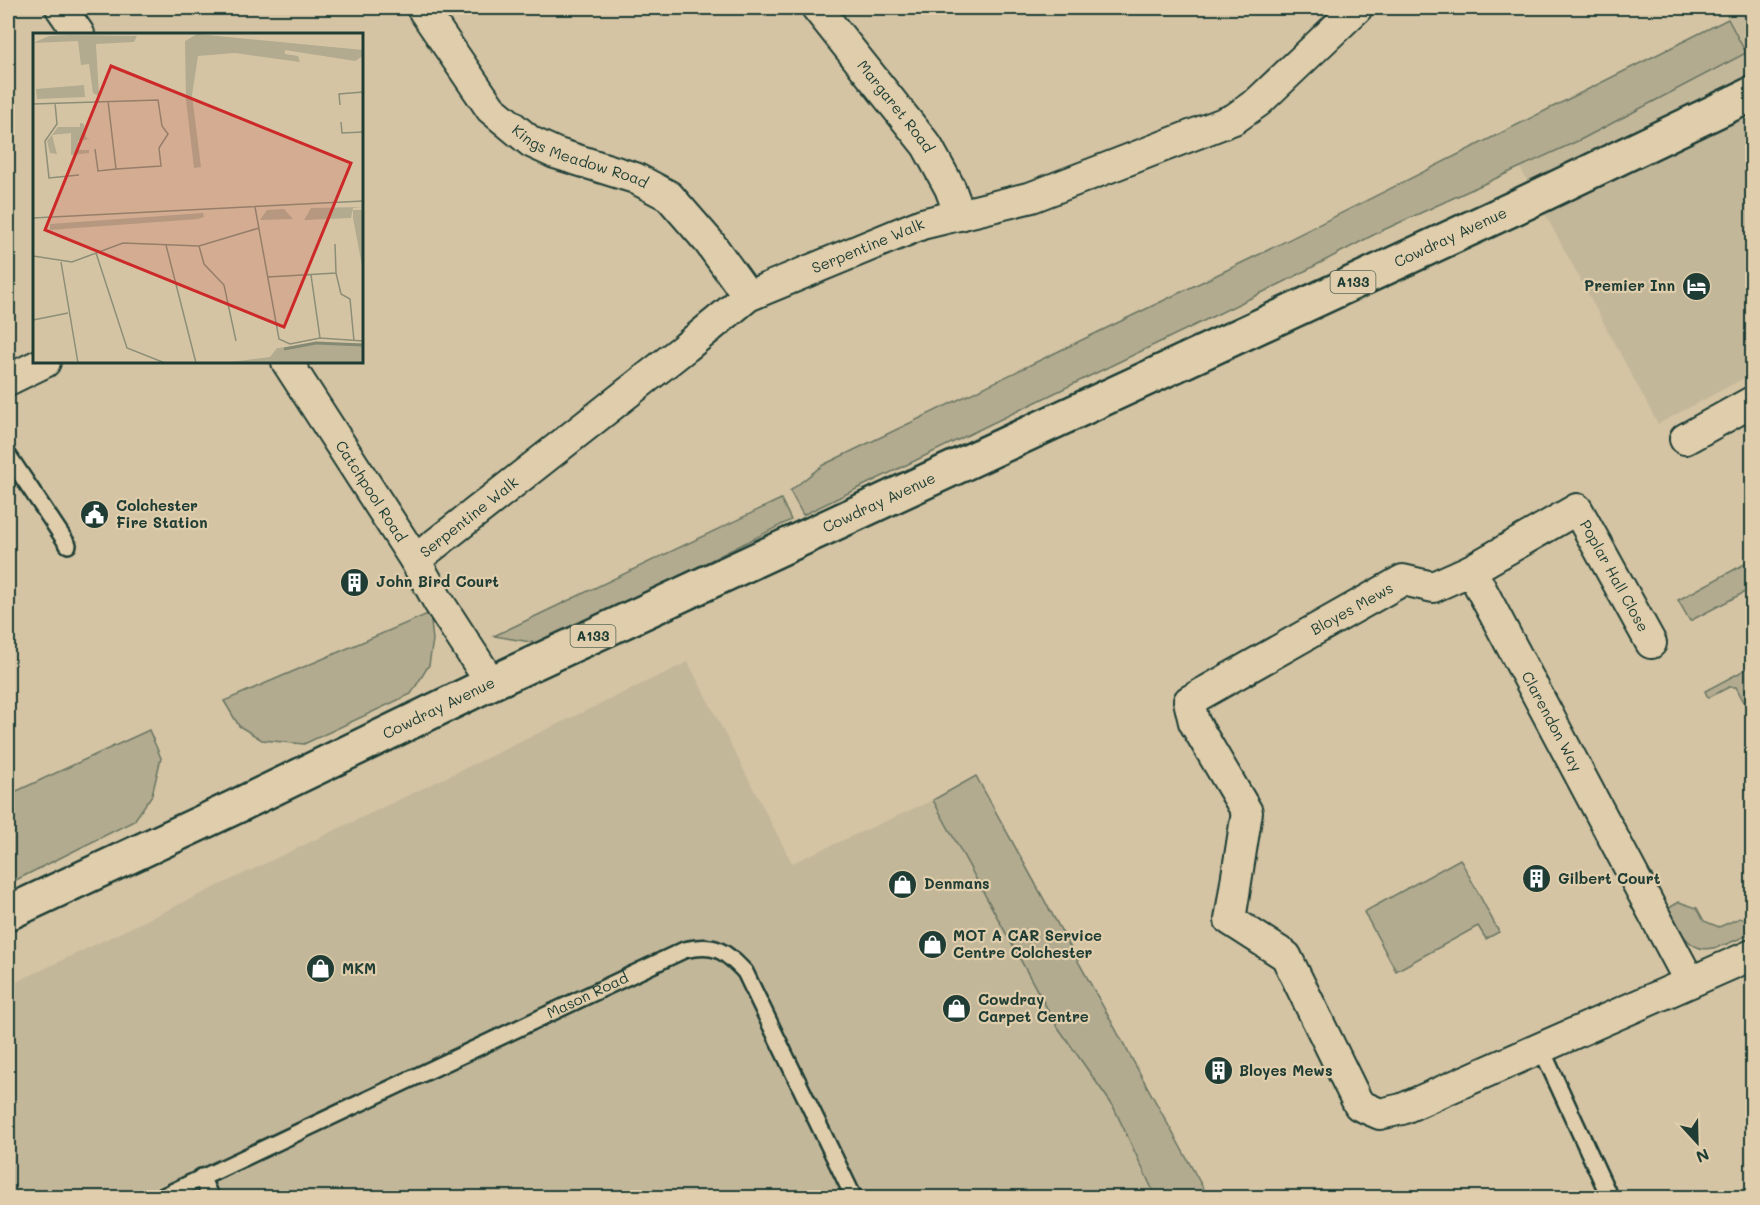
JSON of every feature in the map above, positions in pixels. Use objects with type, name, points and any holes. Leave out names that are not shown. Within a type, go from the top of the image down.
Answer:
[{"type":"main road","name":"Cowdray Avenue","points":[[8,913],[235,807],[491,683],[1516,207],[1752,94]]},
{"type":"street","points":[[61,8],[77,33]]},
{"type":"street","name":"Kings Meadow Road","points":[[422,8],[491,109],[531,142],[555,153],[635,178],[669,196],[709,242],[748,296]]},
{"type":"street","name":"Margaret Road","points":[[817,8],[927,146],[950,188],[960,215]]},
{"type":"street","name":"Serpentine Walk","points":[[415,560],[748,296],[922,224],[1032,197],[1234,119],[1258,102],[1357,8]]},
{"type":"street","points":[[8,380],[43,363]]},
{"type":"street","name":"Catchpool Road","points":[[288,363],[415,560],[438,601],[491,683]]},
{"type":"street","points":[[1685,439],[1752,402]]},
{"type":"street","name":"Poplar Hall Close","points":[[1471,570],[1577,509],[1651,643]]},
{"type":"street","name":"Clarendon Way","points":[[1471,570],[1690,982]]},
{"type":"street","name":"Bloyes Mews","points":[[1471,570],[1433,588],[1403,580],[1189,701],[1194,722],[1247,812],[1230,920],[1286,956],[1359,1105],[1380,1114],[1402,1108],[1541,1048]]},
{"type":"street","points":[[1541,1048],[1752,955]]},
{"type":"lane","points":[[8,455],[68,545]]},
{"type":"lane","name":"Mason Road","points":[[159,1197],[684,950],[700,946],[725,952],[745,972],[854,1197]]},
{"type":"lane","points":[[1541,1048],[1610,1197]]},
{"type":"lane","points":[[201,1178],[211,1197]]},
{"type":"shaded area","points":[[1722,8],[1752,8],[1752,374],[1658,424],[1502,134],[1728,19]]},
{"type":"shaded area","points":[[1728,19],[1746,53],[1582,139],[1379,232],[1286,281],[803,515],[790,491],[823,465],[1260,254]]},
{"type":"shaded area","points":[[781,499],[791,520],[543,644],[494,636]]},
{"type":"shaded area","points":[[1752,560],[1752,606],[1745,592],[1690,621],[1678,600]]},
{"type":"shaded area","points":[[430,613],[433,640],[429,665],[411,694],[304,744],[262,740],[239,726],[224,701]]},
{"type":"shaded area","points":[[688,662],[792,863],[933,800],[1055,1023],[1113,1106],[1156,1197],[176,1198],[168,1182],[132,1197],[8,1198],[8,986]]},
{"type":"shaded area","points":[[1752,666],[1752,717],[1736,687],[1729,687],[1708,698],[1705,691]]},
{"type":"shaded area","points":[[149,730],[161,758],[152,795],[134,821],[8,884],[8,795]]},
{"type":"shaded area","points":[[976,776],[1207,1197],[1156,1197],[1113,1106],[1055,1023],[933,800]]},
{"type":"shaded area","points":[[1460,859],[1499,932],[1486,939],[1478,926],[1396,971],[1364,912]]},
{"type":"shaded area","points":[[1679,902],[1697,908],[1704,921],[1719,927],[1740,918],[1752,921],[1752,933],[1711,949],[1693,945],[1676,926],[1667,909]]},
{"type":"place","name":"Premier Inn","points":[[1696,286]]},
{"type":"place","name":"Colchester Fire Station","points":[[95,515]]},
{"type":"place","name":"John Bird Court","points":[[355,582]]},
{"type":"place","name":"Gilbert Court","points":[[1537,879]]},
{"type":"place","name":"Denmans","points":[[903,884]]},
{"type":"place","name":"MOT A CAR Service Centre Colchester","points":[[932,945]]},
{"type":"place","name":"MKM","points":[[321,969]]},
{"type":"place","name":"Cowdray Carpet Centre","points":[[957,1009]]},
{"type":"place","name":"Bloyes Mews","points":[[1218,1071]]}]
